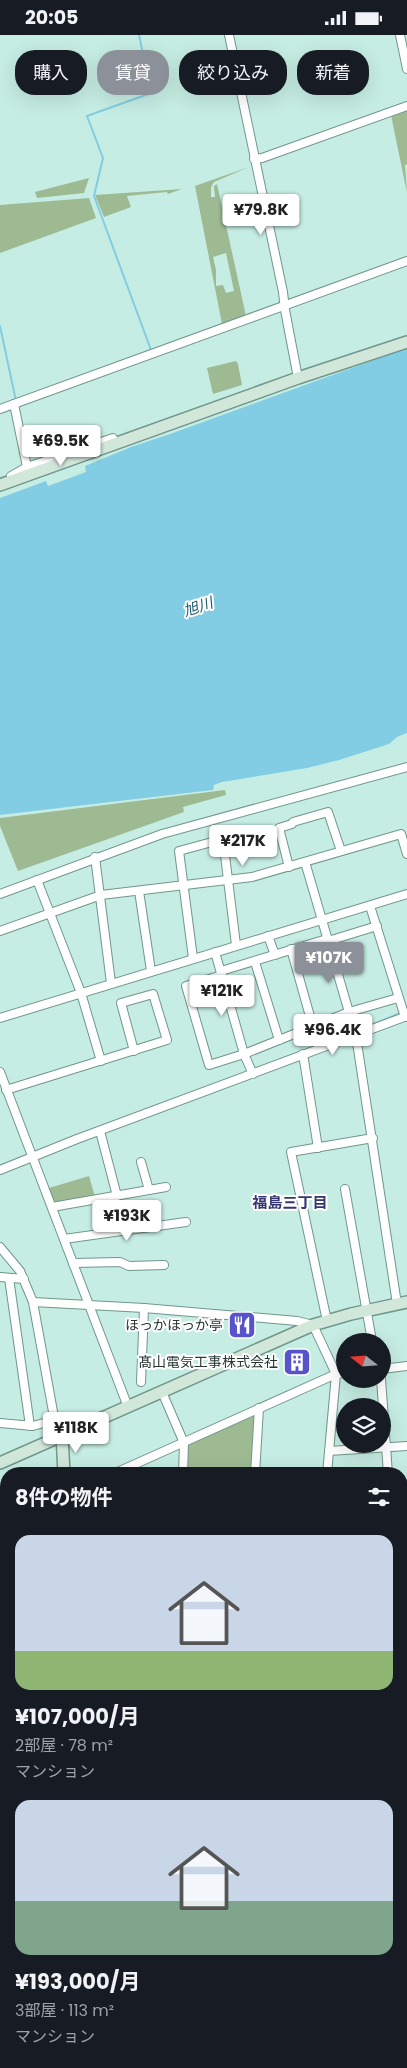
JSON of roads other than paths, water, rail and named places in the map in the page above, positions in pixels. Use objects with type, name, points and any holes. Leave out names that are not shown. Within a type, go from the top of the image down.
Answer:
[{"type":"street","points":[[229,35],[284,291],[298,378]]},
{"type":"street","points":[[400,35],[407,69]]},
{"type":"street","points":[[256,159],[407,106]]},
{"type":"street","points":[[0,409],[14,407],[407,261]]},
{"type":"street","points":[[2,482],[116,444],[407,341]]},
{"type":"street","points":[[14,407],[27,467]]},
{"type":"street","points":[[2,482],[27,467],[114,438],[116,444]]},
{"type":"street","points":[[0,894],[95,857],[162,834],[233,813],[407,767]]},
{"type":"street","points":[[289,867],[279,828],[293,822],[328,812],[341,851]]},
{"type":"street","points":[[0,931],[101,895],[252,877],[401,834],[404,836],[407,854]]},
{"type":"street","points":[[193,958],[179,851],[223,839],[236,945]]},
{"type":"street","points":[[95,857],[112,983]]},
{"type":"street","points":[[0,1463],[313,1325],[402,1303],[356,1036],[305,862]]},
{"type":"street","points":[[37,880],[81,995],[101,1061]]},
{"type":"street","points":[[139,891],[151,971]]},
{"type":"street","points":[[0,1018],[81,995],[112,983],[193,958],[216,954],[236,945],[269,938],[371,908],[407,894]]},
{"type":"street","points":[[0,1170],[252,1072],[356,1036],[406,1016],[398,998],[371,908]]},
{"type":"street","points":[[377,926],[290,949],[186,986],[210,1065],[244,1054],[349,1012],[398,998]]},
{"type":"street","points":[[269,938],[275,955]]},
{"type":"street","points":[[290,949],[313,1027]]},
{"type":"street","points":[[216,954],[244,1054],[252,1072]]},
{"type":"street","points":[[255,962],[279,1040]]},
{"type":"street","points":[[5,1092],[134,1051],[167,1040],[154,994],[121,1003],[134,1051]]},
{"type":"street","points":[[303,1054],[318,1148]]},
{"type":"street","points":[[0,1072],[5,1092],[33,1156],[128,1407]]},
{"type":"street","points":[[100,1131],[117,1196]]},
{"type":"street","points":[[327,1321],[291,1151],[373,1138]]},
{"type":"street","points":[[141,1162],[149,1190]]},
{"type":"street","points":[[52,1207],[166,1187]]},
{"type":"street","points":[[345,1189],[370,1333]]},
{"type":"street","points":[[64,1239],[186,1223]]},
{"type":"street","points":[[0,1247],[4,1257],[24,1279],[33,1301],[54,1417],[53,1425]]},
{"type":"street","points":[[73,1263],[120,1262],[129,1265],[164,1265]]},
{"type":"street","points":[[0,1277],[24,1279]]},
{"type":"street","points":[[9,1278],[30,1426]]},
{"type":"street","points":[[33,1301],[144,1307],[297,1321],[313,1325]]},
{"type":"street","points":[[141,1382],[144,1307]]},
{"type":"street","points":[[313,1325],[336,1374],[328,1467]]},
{"type":"street","points":[[391,1368],[407,1366]]},
{"type":"street","points":[[129,1467],[336,1374]]},
{"type":"street","points":[[162,1391],[184,1443],[183,1467]]},
{"type":"street","points":[[255,1467],[259,1408]]},
{"type":"street","points":[[0,1423],[30,1426],[48,1422],[53,1425],[60,1435],[63,1467]]},
{"type":"street","points":[[391,1447],[407,1446]]},
{"type":"street","points":[[329,1451],[336,1451]]},
{"type":"street","points":[[387,1453],[388,1467]]},
{"type":"water","name":"旭川","points":[[407,348],[407,733],[397,737],[389,744],[339,760],[307,768],[222,782],[214,785],[213,790],[0,815],[0,498],[46,481],[48,486],[86,472],[85,466],[131,447]]},
{"type":"waterway","points":[[139,35],[145,63],[156,89],[154,92],[87,116],[103,158],[94,196],[151,350]]},
{"type":"waterway","points":[[260,164],[288,301]]},
{"type":"waterway","points":[[0,326],[16,401]]},
{"type":"waterway","points":[[361,1029],[398,1014]]},
{"type":"waterway","points":[[293,1055],[350,1033]]},
{"type":"place","name":"ほっかほっか亭","points":[[242,1325]]},
{"type":"place","name":"髙山電気工事株式会社","points":[[297,1362]]},
{"type":"district","name":"福島三丁目","points":[[290,1203]]}]
